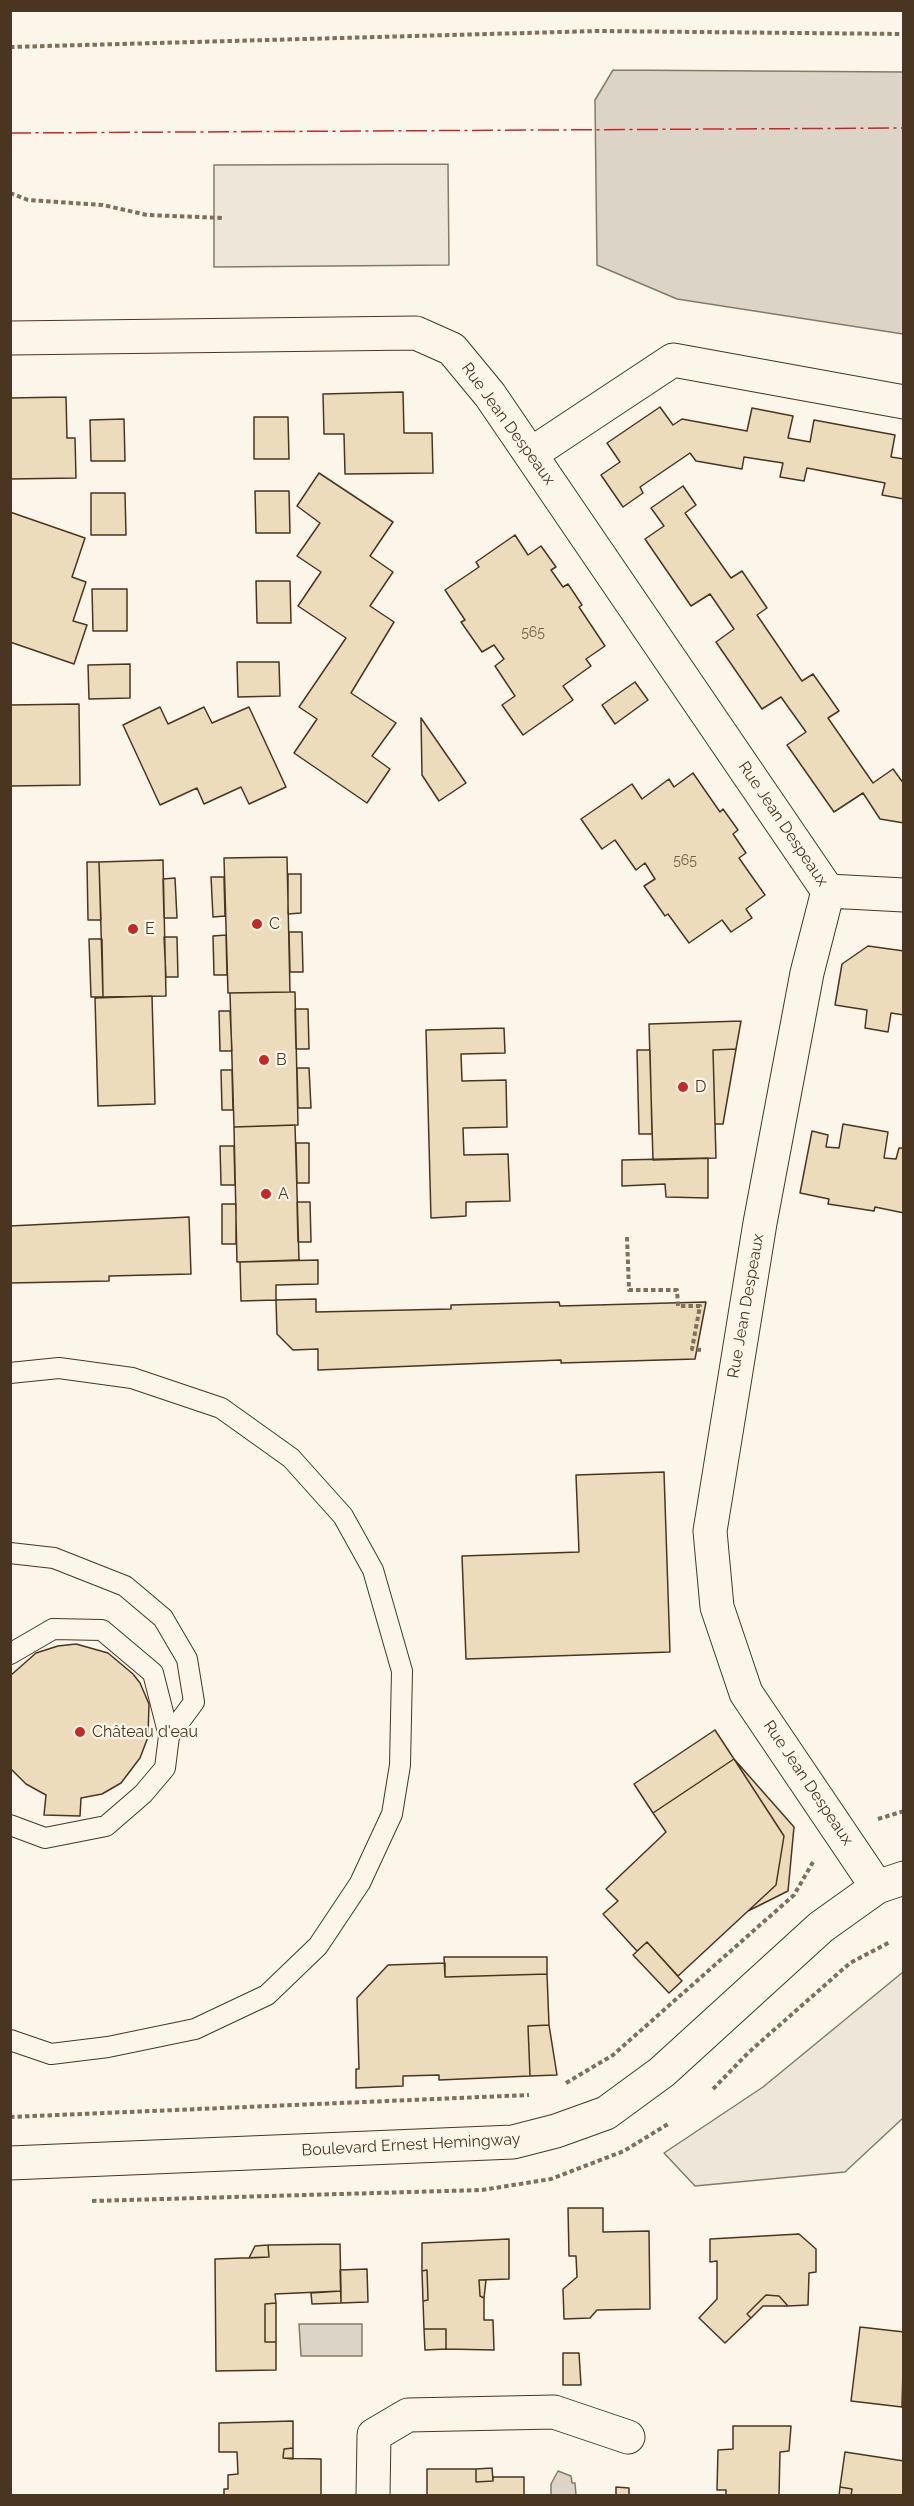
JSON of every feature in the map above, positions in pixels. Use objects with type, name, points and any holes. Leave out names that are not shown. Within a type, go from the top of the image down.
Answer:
[{"type":"street","name":"Rue Jean Despeaux","points":[[10,338],[416,333],[452,349],[490,394],[828,891],[807,973],[738,1355],[710,1531],[717,1607],[746,1693],[890,1882]]},
{"type":"street","points":[[531,454],[674,360],[903,402]]},
{"type":"street","points":[[828,891],[903,896]]},
{"type":"street","name":"Boulevard Ernest Hemingway","points":[[10,2163],[513,2142],[556,2131],[606,2114],[662,2072],[821,1927],[890,1882]]},
{"type":"street","points":[[373,2496],[374,2435],[408,2415],[554,2412],[628,2438]]},
{"type":"lane","points":[[10,1372],[59,1368],[132,1378],[221,1408],[291,1458],[343,1516],[373,1570],[402,1671],[400,1765],[392,1814],[360,1883],[318,1946],[267,1995],[195,2029],[108,2047],[51,2054],[10,2040]]},
{"type":"lane","points":[[10,1553],[54,1558],[125,1586],[163,1618],[187,1659],[194,1702],[169,1736]]},
{"type":"lane","points":[[10,1654],[53,1629],[102,1630],[153,1673],[169,1736],[165,1768],[143,1794],[106,1826],[45,1838],[10,1826]]},
{"type":"path","points":[[10,47],[598,31],[903,34]]},
{"type":"path","points":[[10,193],[28,200],[103,205],[147,215],[224,218]]},
{"type":"path","points":[[627,1237],[629,1290],[677,1290],[678,1306],[700,1306],[692,1349],[738,1355]]},
{"type":"path","points":[[870,1825],[903,1811]]},
{"type":"path","points":[[559,2088],[613,2055],[794,1895],[813,1862],[820,1858]]},
{"type":"path","points":[[713,2089],[749,2052],[850,1963],[890,1942]]},
{"type":"path","points":[[10,2117],[539,2094]]},
{"type":"shaded area","points":[[613,70],[903,72],[903,334],[677,299],[597,265],[595,100]]},
{"type":"shaded area","points":[[448,164],[449,265],[214,267],[214,165]]},
{"type":"shaded area","points":[[903,1972],[903,2118],[845,2172],[695,2186],[664,2153],[763,2087]]},
{"type":"shaded area","points":[[299,2324],[362,2324],[362,2356],[301,2356]]},
{"type":"shaded area","points":[[558,2471],[571,2476],[572,2483],[575,2483],[576,2495],[551,2495],[551,2484]]},
{"type":"building","points":[[403,392],[404,433],[432,433],[433,473],[345,474],[344,434],[324,434],[323,394]]},
{"type":"building","points":[[66,397],[67,438],[75,438],[76,478],[10,479],[10,398]]},
{"type":"building","points":[[660,407],[673,425],[682,419],[747,431],[752,408],[793,416],[788,438],[810,442],[814,420],[895,435],[891,457],[904,459],[904,499],[882,495],[885,483],[807,468],[804,481],[780,477],[783,463],[744,457],[742,469],[696,461],[690,453],[640,487],[643,493],[623,507],[601,475],[620,462],[607,443]]},
{"type":"building","points":[[254,417],[288,417],[289,459],[254,459]]},
{"type":"building","points":[[124,419],[125,461],[91,461],[90,420]]},
{"type":"building","points":[[319,473],[393,522],[370,556],[393,572],[370,606],[394,622],[351,693],[396,723],[372,756],[390,769],[367,803],[294,753],[317,719],[299,707],[346,638],[298,606],[321,572],[297,556],[320,523],[297,506]]},
{"type":"building","points":[[683,486],[696,505],[685,513],[731,578],[742,571],[767,608],[757,615],[802,681],[813,674],[839,711],[828,718],[873,783],[893,769],[904,784],[904,823],[880,819],[863,793],[834,812],[787,745],[806,732],[781,697],[762,709],[716,642],[734,629],[710,594],[691,606],[645,539],[664,526],[651,508]]},
{"type":"building","points":[[255,491],[289,491],[290,533],[256,533]]},
{"type":"building","points":[[91,493],[125,493],[126,535],[91,535]]},
{"type":"building","points":[[10,512],[85,538],[72,577],[86,582],[73,621],[87,625],[74,664],[10,642]]},
{"type":"building","points":[[515,535],[528,555],[541,546],[556,567],[551,570],[563,587],[568,584],[582,605],[579,607],[605,646],[586,659],[591,666],[563,686],[573,700],[523,735],[502,705],[515,696],[495,666],[504,659],[494,645],[482,652],[461,622],[465,620],[445,590],[479,567],[476,562]]},
{"type":"building","points":[[256,581],[290,581],[291,623],[257,623]]},
{"type":"building","points":[[92,589],[127,589],[127,631],[93,631]]},
{"type":"building","points":[[237,662],[279,662],[280,696],[238,697]]},
{"type":"building","points":[[130,664],[130,698],[89,699],[88,665]]},
{"type":"building","points":[[635,682],[648,700],[615,724],[602,705]]},
{"type":"building","points":[[79,704],[80,785],[10,786],[10,705]]},
{"type":"building","points":[[160,707],[168,724],[204,707],[212,723],[249,707],[286,787],[249,804],[241,787],[204,804],[197,788],[160,805],[123,725]]},
{"type":"building","points":[[421,718],[466,783],[439,801],[422,775]]},
{"type":"building","points":[[693,773],[720,812],[723,809],[738,830],[733,834],[746,853],[739,858],[765,895],[746,909],[752,918],[731,932],[722,920],[689,943],[668,914],[665,916],[644,886],[655,879],[645,863],[636,870],[615,840],[602,849],[581,819],[632,784],[642,799],[669,779],[674,787]]},
{"type":"building","name":"C","points":[[287,857],[290,992],[228,993],[224,858]]},
{"type":"building","name":"E","points":[[163,860],[166,996],[103,997],[99,862]]},
{"type":"building","points":[[87,862],[99,862],[101,920],[88,920]]},
{"type":"building","points":[[288,874],[301,874],[301,913],[288,914]]},
{"type":"building","points":[[211,877],[224,877],[225,916],[213,917]]},
{"type":"building","points":[[175,878],[177,918],[164,918],[163,879]]},
{"type":"building","points":[[289,932],[302,932],[303,972],[290,972]]},
{"type":"building","points":[[226,935],[227,975],[214,975],[213,936]]},
{"type":"building","points":[[164,937],[177,937],[178,977],[166,977]]},
{"type":"building","points":[[89,939],[102,939],[103,997],[91,997]]},
{"type":"building","points":[[868,946],[904,951],[904,1015],[891,1013],[888,1032],[865,1028],[867,1010],[835,1005],[842,964]]},
{"type":"building","name":"B","points":[[295,992],[298,1125],[234,1127],[230,993]]},
{"type":"building","points":[[152,996],[155,1104],[98,1106],[95,998]]},
{"type":"building","points":[[295,1009],[308,1009],[309,1049],[296,1049]]},
{"type":"building","points":[[219,1011],[230,1011],[232,1051],[220,1051]]},
{"type":"building","name":"D","points":[[741,1021],[736,1049],[713,1050],[716,1158],[653,1160],[649,1024]]},
{"type":"building","points":[[504,1028],[505,1053],[461,1054],[462,1081],[506,1080],[507,1127],[463,1128],[464,1155],[508,1154],[510,1201],[466,1202],[466,1216],[431,1218],[426,1030]]},
{"type":"building","points":[[736,1049],[723,1124],[715,1124],[713,1050]]},
{"type":"building","points":[[637,1050],[650,1050],[652,1134],[639,1134]]},
{"type":"building","points":[[297,1068],[309,1068],[311,1108],[298,1108]]},
{"type":"building","points":[[221,1070],[232,1070],[233,1110],[222,1110]]},
{"type":"building","points":[[843,1124],[888,1132],[884,1158],[896,1159],[899,1148],[904,1148],[904,1213],[875,1207],[874,1211],[828,1204],[829,1199],[800,1193],[812,1131],[828,1135],[826,1147],[839,1148]]},
{"type":"building","name":"A","points":[[295,1125],[299,1260],[237,1262],[234,1127]]},
{"type":"building","points":[[296,1143],[309,1143],[309,1183],[297,1183]]},
{"type":"building","points":[[220,1146],[234,1146],[235,1185],[221,1185]]},
{"type":"building","points":[[708,1158],[708,1198],[666,1197],[665,1184],[622,1186],[622,1160]]},
{"type":"building","points":[[297,1202],[310,1202],[311,1242],[298,1242]]},
{"type":"building","points":[[222,1204],[236,1204],[236,1244],[222,1244]]},
{"type":"building","points":[[189,1217],[191,1274],[109,1276],[109,1281],[10,1283],[10,1226]]},
{"type":"building","points":[[318,1260],[318,1284],[276,1285],[276,1300],[241,1301],[240,1262]]},
{"type":"building","points":[[316,1299],[316,1312],[451,1309],[451,1305],[559,1302],[560,1306],[706,1302],[695,1359],[561,1363],[561,1360],[318,1370],[318,1349],[293,1350],[277,1334],[276,1300]]},
{"type":"building","points":[[664,1472],[670,1652],[466,1659],[462,1556],[579,1552],[576,1475]]},
{"type":"building","name":"Château d'eau","points":[[76,1644],[108,1653],[140,1683],[149,1704],[148,1737],[140,1758],[121,1783],[102,1794],[81,1798],[80,1816],[44,1815],[46,1795],[26,1784],[10,1768],[10,1676],[36,1653],[58,1646]]},
{"type":"building","points":[[715,1730],[734,1759],[653,1813],[634,1784]]},
{"type":"building","points":[[734,1759],[794,1827],[788,1891],[748,1911],[776,1885],[784,1836]]},
{"type":"building","points":[[734,1759],[784,1836],[776,1885],[678,1976],[647,1942],[637,1951],[603,1914],[618,1901],[606,1889],[666,1832],[653,1813]]},
{"type":"building","points":[[647,1942],[682,1981],[669,1993],[633,1955]]},
{"type":"building","points":[[444,1957],[547,1957],[547,1974],[445,1977]]},
{"type":"building","points":[[445,1963],[445,1977],[547,1974],[549,2025],[528,2026],[530,2076],[439,2080],[439,2075],[403,2076],[403,2086],[356,2088],[356,2069],[359,2069],[357,1998],[388,1965]]},
{"type":"building","points":[[549,2025],[557,2075],[530,2076],[528,2026]]},
{"type":"building","points":[[568,2208],[603,2208],[603,2232],[649,2231],[650,2309],[597,2310],[590,2318],[564,2319],[563,2289],[577,2277],[576,2256],[569,2256]]},
{"type":"building","points":[[799,2234],[816,2249],[816,2272],[809,2273],[808,2305],[788,2306],[779,2296],[766,2295],[747,2314],[751,2318],[725,2343],[699,2318],[717,2299],[717,2261],[710,2262],[710,2239]]},
{"type":"building","points":[[509,2239],[509,2279],[479,2280],[480,2296],[484,2298],[484,2320],[493,2320],[494,2350],[446,2349],[446,2329],[424,2329],[423,2301],[428,2300],[427,2270],[422,2271],[422,2243]]},
{"type":"building","points":[[340,2244],[341,2291],[275,2294],[276,2303],[265,2304],[265,2342],[276,2342],[276,2370],[216,2371],[215,2259],[269,2257],[268,2245]]},
{"type":"building","points":[[268,2245],[269,2257],[249,2258],[255,2246]]},
{"type":"building","points":[[367,2269],[368,2302],[341,2303],[340,2270]]},
{"type":"building","points":[[427,2270],[428,2300],[423,2301],[422,2271]]},
{"type":"building","points":[[479,2280],[486,2280],[484,2298],[480,2296]]},
{"type":"building","points":[[341,2291],[341,2303],[312,2304],[311,2293]]},
{"type":"building","points":[[766,2295],[779,2296],[788,2306],[763,2306],[751,2318],[747,2314]]},
{"type":"building","points":[[276,2303],[276,2342],[265,2342],[265,2304]]},
{"type":"building","points":[[860,2327],[904,2332],[902,2407],[851,2401]]},
{"type":"building","points":[[424,2329],[446,2329],[446,2349],[425,2350]]},
{"type":"building","points":[[563,2353],[579,2353],[581,2385],[563,2385]]},
{"type":"building","points":[[293,2421],[293,2448],[284,2449],[283,2458],[321,2459],[321,2496],[224,2496],[224,2489],[228,2489],[228,2475],[238,2474],[237,2452],[219,2452],[219,2423]]},
{"type":"building","points":[[733,2426],[791,2426],[789,2451],[780,2452],[779,2496],[726,2496],[726,2490],[717,2490],[718,2450],[733,2449]]},
{"type":"building","points":[[293,2448],[293,2459],[283,2458],[284,2449]]},
{"type":"building","points":[[845,2452],[904,2461],[904,2496],[851,2496],[852,2489],[840,2487]]},
{"type":"building","points":[[492,2468],[493,2481],[476,2482],[476,2469]]},
{"type":"building","points":[[427,2469],[476,2469],[476,2482],[493,2481],[493,2477],[524,2477],[524,2496],[427,2496]]},
{"type":"building","points":[[616,2487],[629,2488],[629,2496],[616,2496]]},
{"type":"building","points":[[840,2487],[852,2489],[851,2496],[839,2496]]},
{"type":"power","points":[[10,133],[904,128]]},
{"type":"place","name":"C","points":[[257,924]]},
{"type":"place","name":"E","points":[[133,929]]},
{"type":"place","name":"B","points":[[264,1060]]},
{"type":"place","name":"D","points":[[683,1087]]},
{"type":"place","name":"A","points":[[266,1194]]},
{"type":"place","name":"Château d'eau","points":[[80,1732]]}]
